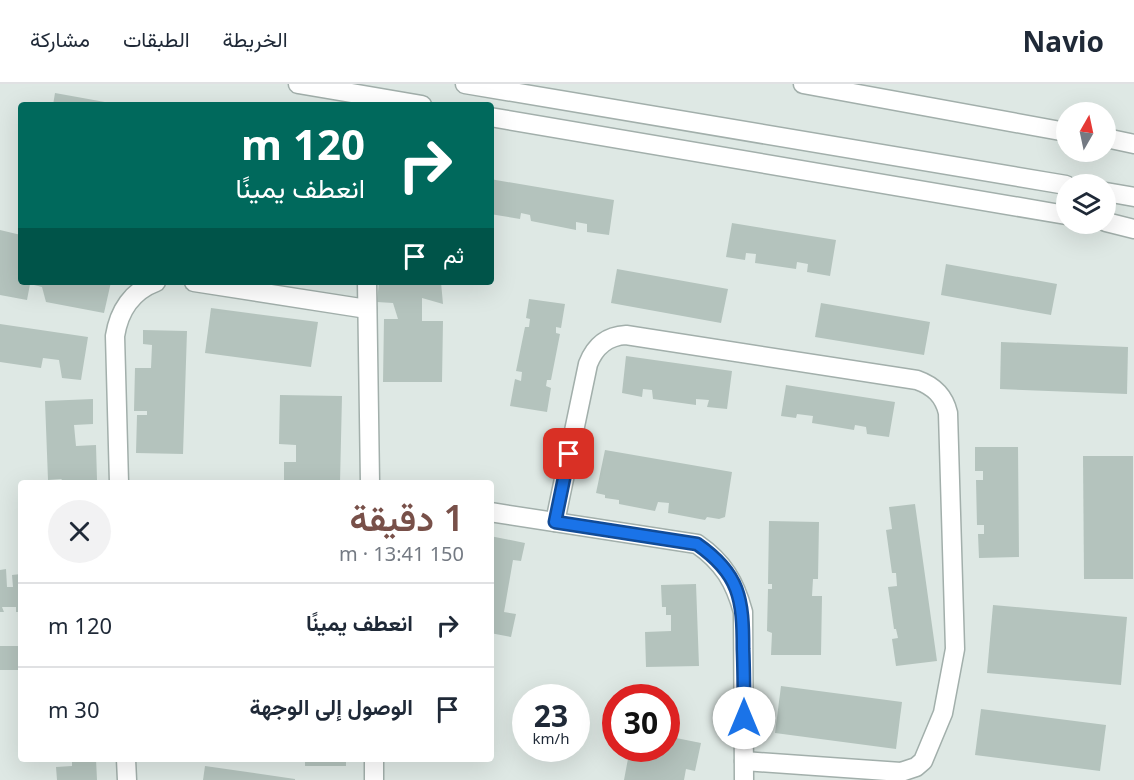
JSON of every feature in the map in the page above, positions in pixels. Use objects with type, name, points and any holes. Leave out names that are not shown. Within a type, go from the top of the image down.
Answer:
[{"type":"street","points":[[298,84],[364,100],[387,102]]},
{"type":"street","points":[[465,84],[1056,183]]},
{"type":"street","points":[[803,84],[1056,130]]},
{"type":"street","points":[[494,118],[1056,213]]},
{"type":"street","points":[[1116,140],[1134,144]]},
{"type":"street","points":[[1116,194],[1134,197]]},
{"type":"street","points":[[1116,225],[1134,230]]},
{"type":"street","points":[[119,480],[115,336],[117,324],[126,304],[142,289],[150,285]]},
{"type":"street","points":[[213,285],[367,309]]},
{"type":"street","points":[[367,285],[370,480]]},
{"type":"street","points":[[555,522],[588,364],[596,349],[609,338],[626,335],[917,380],[932,387],[943,398],[948,414],[955,649],[942,713],[923,762],[901,772],[744,761]]},
{"type":"street","points":[[494,513],[697,544],[726,570],[737,590],[743,612],[744,780]]},
{"type":"street","points":[[126,762],[127,780]]},
{"type":"street","points":[[374,762],[374,780]]},
{"type":"building","points":[[55,93],[105,102],[54,102]]},
{"type":"building","points":[[494,180],[614,200],[609,235],[587,232],[587,224],[576,222],[576,230],[531,221],[530,215],[521,213],[520,219],[494,215]]},
{"type":"building","points":[[732,223],[836,240],[830,276],[807,272],[808,264],[797,262],[796,269],[755,263],[756,254],[746,253],[745,260],[726,257]]},
{"type":"building","points":[[0,230],[18,234],[18,285],[30,285],[27,300],[0,295]]},
{"type":"building","points":[[946,264],[1057,284],[1051,315],[941,295]]},
{"type":"building","points":[[617,269],[728,289],[721,323],[611,303]]},
{"type":"building","points":[[34,285],[110,285],[104,313],[46,302],[42,287]]},
{"type":"building","points":[[379,285],[441,285],[443,304],[422,298],[422,321],[443,321],[442,382],[383,382],[384,319],[398,319],[393,303],[377,302]]},
{"type":"building","points":[[529,299],[565,304],[561,328],[556,327],[556,333],[560,334],[551,380],[547,380],[546,386],[551,388],[547,412],[510,406],[515,379],[521,381],[522,372],[516,371],[525,327],[529,327],[530,319],[526,318]]},
{"type":"building","points":[[821,303],[930,322],[924,355],[815,337]]},
{"type":"building","points":[[211,308],[318,322],[311,367],[205,353]]},
{"type":"building","points":[[0,324],[88,337],[81,380],[62,378],[59,360],[43,358],[41,368],[0,362]]},
{"type":"building","points":[[143,330],[187,331],[183,454],[136,453],[137,415],[147,415],[147,411],[134,411],[135,368],[151,368],[152,345],[143,344]]},
{"type":"building","points":[[1001,342],[1128,347],[1127,394],[1000,389]]},
{"type":"building","points":[[626,356],[732,371],[727,409],[707,407],[709,400],[696,399],[696,405],[653,399],[652,390],[643,389],[642,397],[622,393]]},
{"type":"building","points":[[786,385],[895,402],[889,437],[867,434],[866,427],[855,425],[854,430],[812,423],[813,416],[797,414],[796,418],[781,416]]},
{"type":"building","points":[[280,395],[342,396],[340,480],[284,480],[284,462],[296,462],[296,445],[279,444]]},
{"type":"building","points":[[93,399],[93,424],[74,425],[76,446],[96,445],[97,480],[48,480],[45,401]]},
{"type":"building","points":[[975,447],[1018,447],[1019,557],[979,558],[978,534],[984,534],[984,525],[977,525],[976,480],[983,480],[983,471],[975,471]]},
{"type":"building","points":[[605,450],[732,472],[725,517],[719,519],[707,517],[705,520],[668,513],[669,503],[658,502],[655,511],[619,504],[619,500],[605,498],[605,495],[596,493]]},
{"type":"building","points":[[1083,456],[1133,456],[1133,579],[1084,579]]},
{"type":"building","points":[[915,504],[937,661],[896,666],[892,639],[898,638],[896,629],[894,629],[888,587],[897,586],[896,573],[892,573],[886,530],[892,529],[889,507]]},
{"type":"building","points":[[769,521],[819,522],[818,579],[813,579],[812,596],[822,596],[821,655],[771,655],[772,633],[767,631],[768,589],[772,589],[772,584],[768,584]]},
{"type":"building","points":[[494,537],[525,543],[521,561],[513,560],[504,612],[516,614],[511,637],[494,634]]},
{"type":"building","points":[[6,569],[7,587],[13,587],[12,575],[18,574],[18,612],[16,612],[16,607],[2,607],[4,612],[0,612],[0,570]]},
{"type":"building","points":[[696,584],[699,666],[646,667],[645,632],[671,631],[671,615],[666,615],[666,607],[662,607],[661,585]]},
{"type":"building","points":[[993,605],[1127,617],[1121,685],[987,673]]},
{"type":"building","points":[[0,646],[18,646],[18,670],[0,670]]},
{"type":"building","points":[[781,686],[902,702],[896,749],[775,733]]},
{"type":"building","points":[[981,709],[1106,725],[1100,771],[975,755]]},
{"type":"building","points":[[680,739],[701,743],[695,771],[686,769],[684,780],[624,780],[627,762],[680,762]]},
{"type":"building","points":[[72,762],[96,762],[97,780],[57,780],[56,767],[72,766]]},
{"type":"building","points":[[305,762],[346,762],[346,766],[305,766]]},
{"type":"building","points":[[205,766],[295,779],[295,780],[203,780]]},
{"type":"route","points":[[569,454],[555,522],[697,544],[726,570],[737,590],[743,612],[744,718]]}]
